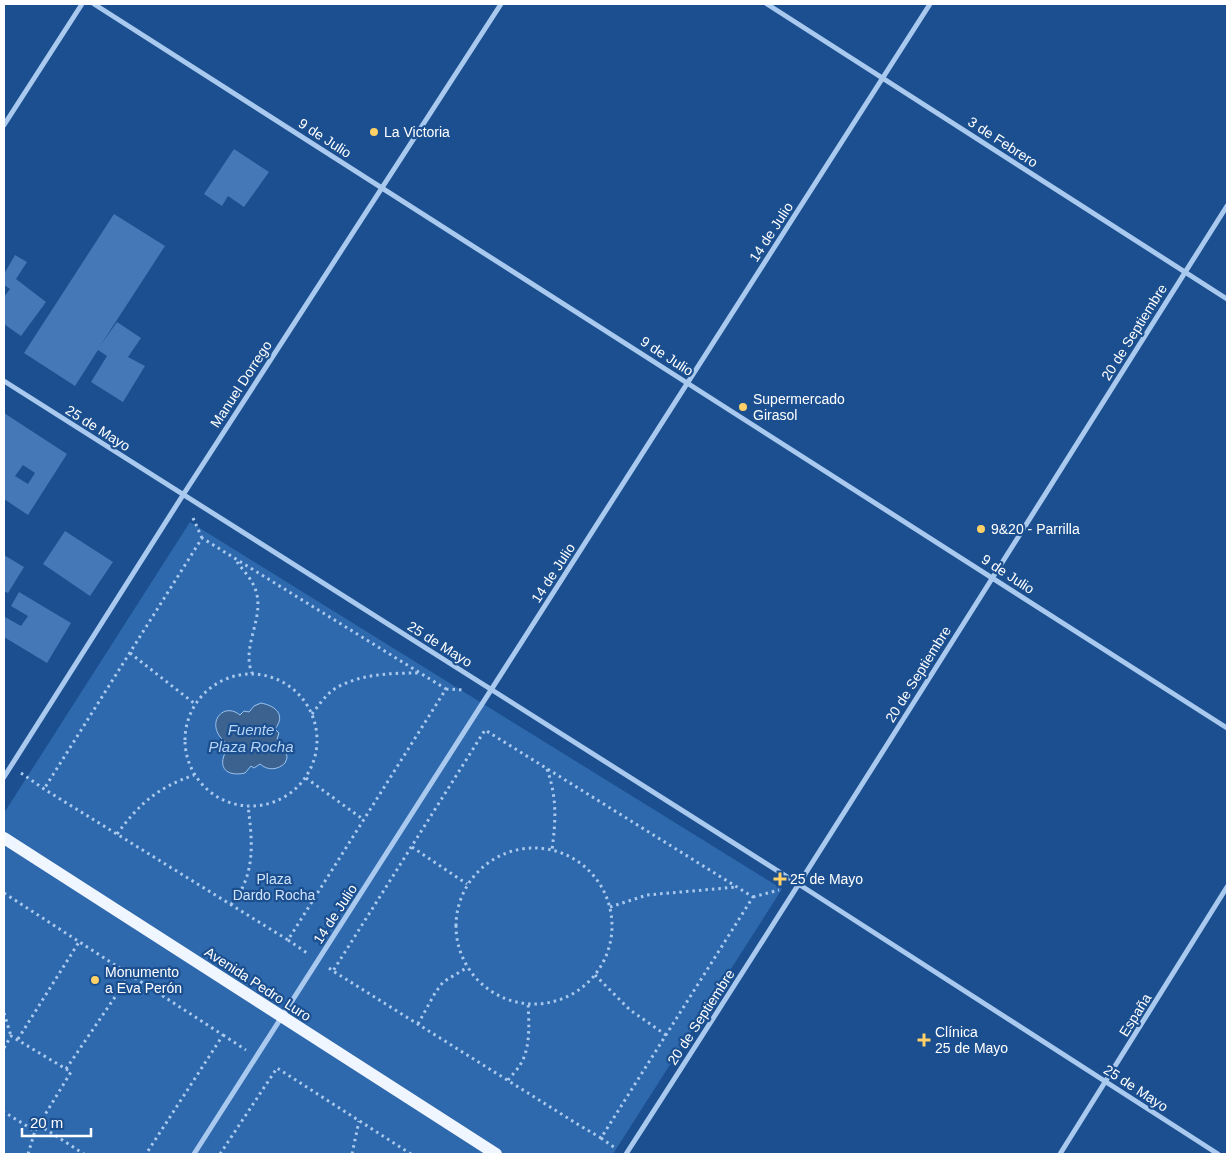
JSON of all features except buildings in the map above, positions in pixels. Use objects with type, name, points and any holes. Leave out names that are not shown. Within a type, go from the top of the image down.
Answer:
[{"type":"main road","name":"Avenida Pedro Luro","points":[[4,838],[496,1154]]},
{"type":"street","points":[[4,126],[82,4]]},
{"type":"street","name":"9 de Julio","points":[[94,4],[1227,728]]},
{"type":"street","name":"Manuel Dorrego","points":[[4,777],[183,495],[501,4]]},
{"type":"street","name":"3 de Febrero","points":[[767,4],[1227,299]]},
{"type":"street","name":"14 de Julio","points":[[194,1154],[930,4]]},
{"type":"street","name":"20 de Septiembre","points":[[626,1154],[800,885],[1227,206]]},
{"type":"street","name":"25 de Mayo","points":[[4,381],[800,885],[1218,1154]]},
{"type":"street","name":"España","points":[[1060,1154],[1227,887]]},
{"type":"path","points":[[11,767],[44,789],[288,940],[446,690],[202,538],[44,789]]},
{"type":"path","points":[[236,559],[254,585],[257,597],[257,620],[248,648],[248,664],[252,673]]},
{"type":"path","points":[[130,653],[195,704]]},
{"type":"path","points":[[252,673],[272,676],[290,686],[305,701],[314,719],[318,739],[315,760],[306,778],[293,792],[276,801],[258,806],[238,805],[220,799],[205,788],[195,775],[186,755],[184,737],[188,718],[195,704],[213,685],[231,676],[252,673]]},
{"type":"path","points":[[312,714],[335,688],[350,682],[379,675],[420,673]]},
{"type":"path","points":[[601,1138],[753,897],[485,730],[333,971],[601,1138],[615,1149]]},
{"type":"path","points":[[547,768],[556,807],[552,850]]},
{"type":"path","points":[[117,834],[144,801],[165,788],[195,775]]},
{"type":"path","points":[[306,778],[364,820]]},
{"type":"path","points":[[231,905],[244,886],[250,865],[251,845],[248,806]]},
{"type":"path","points":[[411,847],[468,884]]},
{"type":"path","points":[[531,847],[552,850],[569,855],[588,869],[601,884],[610,907],[612,931],[606,956],[595,975],[574,993],[547,1003],[520,1003],[491,991],[474,977],[462,958],[456,936],[456,917],[460,899],[468,884],[482,866],[516,849],[531,847]]},
{"type":"path","points":[[610,907],[647,895],[738,887]]},
{"type":"path","points":[[4,893],[223,1035],[146,1154]]},
{"type":"path","points":[[18,1039],[79,942]]},
{"type":"path","points":[[418,1024],[443,982],[468,968]]},
{"type":"path","points":[[66,1069],[130,975]]},
{"type":"path","points":[[595,975],[630,1010],[666,1035]]},
{"type":"path","points":[[508,1080],[521,1064],[525,1054],[529,1032],[528,1003]]},
{"type":"path","points":[[4,1013],[12,1036],[72,1072],[35,1131],[28,1154]]},
{"type":"path","points":[[4,1048],[12,1036]]},
{"type":"path","points":[[220,1154],[277,1068],[411,1154]]},
{"type":"path","points":[[4,1112],[35,1131]]},
{"type":"path","points":[[352,1154],[359,1121]]},
{"type":"path","points":[[39,1125],[84,1154]]},
{"type":"green space","name":"Plaza Dardo Rocha","points":[[190,522],[782,889],[613,1154],[4,1154],[4,813]]},
{"type":"water","name":"Fuente Plaza Rocha","points":[[261,703],[271,706],[278,712],[280,719],[275,729],[279,733],[277,739],[286,747],[287,758],[285,763],[276,768],[266,768],[260,764],[254,768],[251,766],[245,773],[233,774],[225,770],[223,766],[223,757],[226,751],[222,747],[225,742],[216,728],[218,716],[228,711],[234,711],[240,715],[244,711],[249,712],[254,706]]},
{"type":"place","name":"La Victoria","points":[[374,132]]},
{"type":"place","name":"Supermercado Girasol","points":[[743,407]]},
{"type":"place","name":"9&20 - Parrilla","points":[[981,529]]},
{"type":"place","name":"25 de Mayo","points":[[780,879]]},
{"type":"place","name":"Monumento a Eva Perón","points":[[95,980]]},
{"type":"place","name":"Clínica 25 de Mayo","points":[[924,1040]]}]
